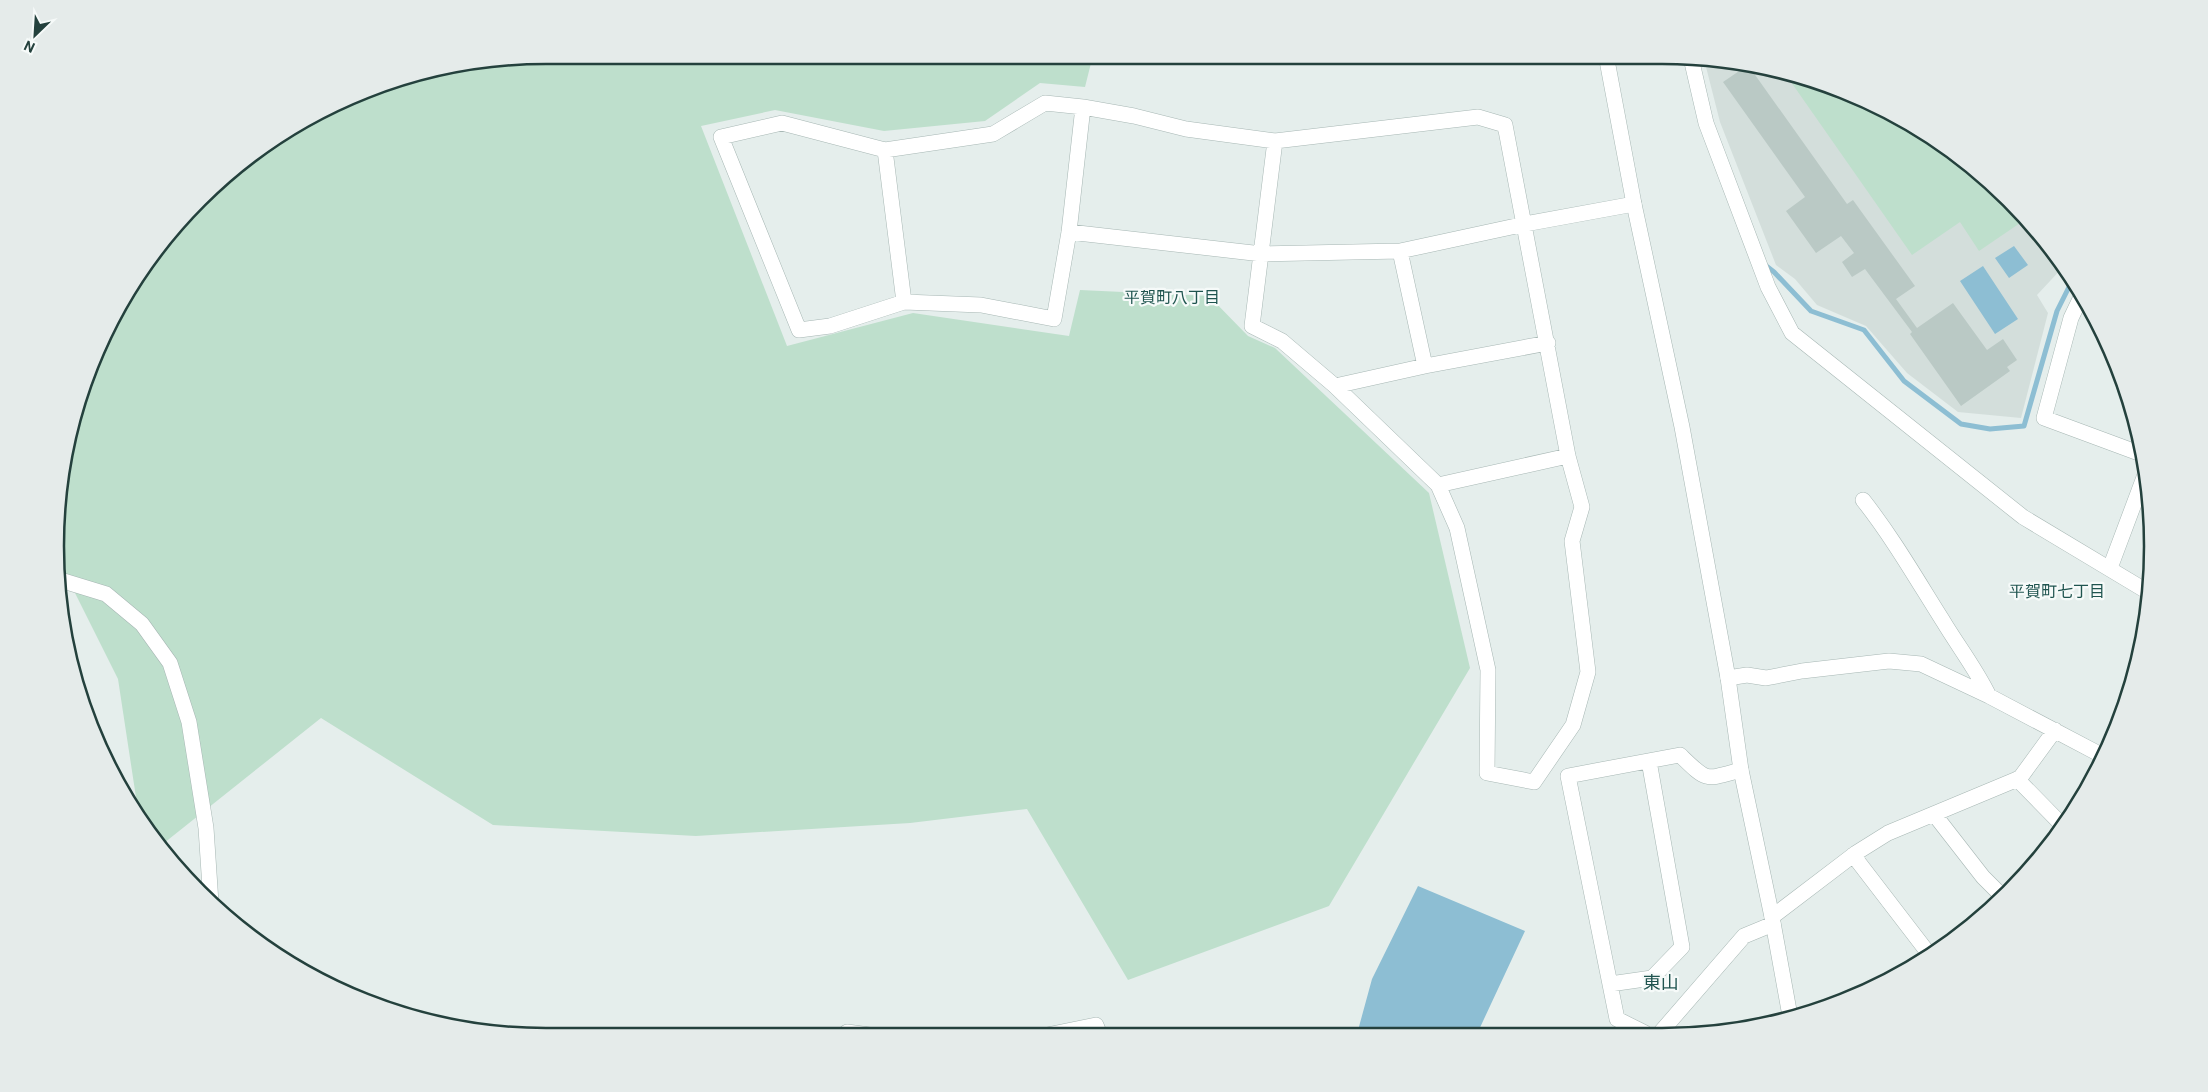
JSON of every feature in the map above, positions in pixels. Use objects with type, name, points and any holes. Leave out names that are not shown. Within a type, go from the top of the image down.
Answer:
[{"type":"street","points":[[1608,64],[1634,204],[1682,428],[1728,678],[1741,770],[1773,920],[1789,1011]]},
{"type":"street","points":[[1693,65],[1706,123],[1768,287],[1792,333],[2023,516],[2142,588]]},
{"type":"street","points":[[1084,107],[1069,232],[1054,318],[980,305],[904,302],[830,326],[799,330],[720,137],[782,123],[884,150],[993,134],[1045,103],[1084,107],[1134,116],[1186,129],[1275,140],[1478,117],[1505,125],[1568,456],[1582,507],[1572,541],[1588,672],[1574,725],[1534,782],[1487,773],[1488,670],[1457,528],[1438,485],[1335,386],[1282,341],[1252,326],[1275,140]]},
{"type":"street","points":[[884,150],[904,302]]},
{"type":"street","points":[[1069,232],[1262,254],[1400,251],[1525,224],[1634,204]]},
{"type":"street","points":[[1400,251],[1426,366]]},
{"type":"street","points":[[2078,302],[2070,318],[2044,418],[2135,452]]},
{"type":"street","points":[[1335,386],[1426,366],[1548,343]]},
{"type":"street","points":[[1438,485],[1568,456]]},
{"type":"street","points":[[2110,568],[2140,487]]},
{"type":"street","points":[[1863,500],[1892,537],[1944,624],[1975,669],[1989,696]]},
{"type":"street","points":[[65,582],[106,594],[142,624],[170,663],[191,732],[206,828],[210,892]]},
{"type":"street","points":[[1728,678],[1747,675],[1766,678],[1802,671],[1890,661],[1921,664],[1989,696],[2098,753]]},
{"type":"street","points":[[1664,1028],[1744,936],[1773,920],[1853,855],[1888,833],[2017,780],[2055,730]]},
{"type":"street","points":[[1635,1028],[1617,1019],[1568,776],[1680,755],[1702,776],[1714,778],[1741,770]]},
{"type":"street","points":[[1610,984],[1652,978],[1682,947],[1649,761]]},
{"type":"street","points":[[2017,780],[2058,821]]},
{"type":"street","points":[[1934,814],[1983,877],[1998,891]]},
{"type":"street","points":[[1853,855],[1926,950]]},
{"type":"street","points":[[1082,1028],[1096,1025],[1097,1028]]},
{"type":"shaded area","points":[[1706,66],[1756,73],[1787,80],[1847,100],[1903,128],[1956,163],[2003,205],[2025,228],[2059,272],[2037,295],[2048,313],[2021,418],[1958,412],[1907,373],[1866,326],[1817,305],[1795,279],[1776,265],[1720,122]]},
{"type":"green space","points":[[546,64],[1091,64],[1085,87],[1040,83],[985,121],[884,131],[775,110],[701,126],[787,346],[913,313],[1069,336],[1080,290],[1209,296],[1248,336],[1275,348],[1429,493],[1470,668],[1329,906],[1128,980],[1027,809],[910,823],[696,836],[493,825],[321,718],[165,842],[136,800],[118,679],[65,573],[65,514],[68,483],[80,421],[100,361],[128,305],[163,252],[205,205],[252,163],[305,128],[333,113],[361,100],[421,80],[483,68]]},
{"type":"green space","points":[[1790,81],[1847,100],[1903,128],[1956,163],[1980,183],[2020,223],[1979,251],[1960,222],[1912,255]]},
{"type":"water","points":[[2014,246],[2028,265],[2009,278],[1995,258]]},
{"type":"water","points":[[1983,266],[2018,319],[1995,334],[1960,281]]},
{"type":"water","points":[[1418,886],[1525,931],[1480,1028],[1359,1028],[1372,979]]},
{"type":"building","points":[[1740,70],[1753,73],[1847,204],[1853,200],[1915,286],[1896,299],[1917,328],[1953,303],[1987,350],[2003,339],[2017,360],[2007,367],[2010,371],[1961,406],[1910,334],[1912,332],[1865,269],[1852,277],[1842,262],[1854,253],[1841,236],[1816,253],[1786,211],[1805,197],[1723,82]]},
{"type":"waterway","points":[[1765,265],[1811,311],[1864,330],[1904,381],[1961,424],[1990,429],[2024,426],[2057,311],[2069,287]]},
{"type":"district","name":"平賀町八丁目","points":[[1172,297]]},
{"type":"district","name":"平賀町七丁目","points":[[2057,591]]},
{"type":"district","name":"東山","points":[[1661,983]]}]
